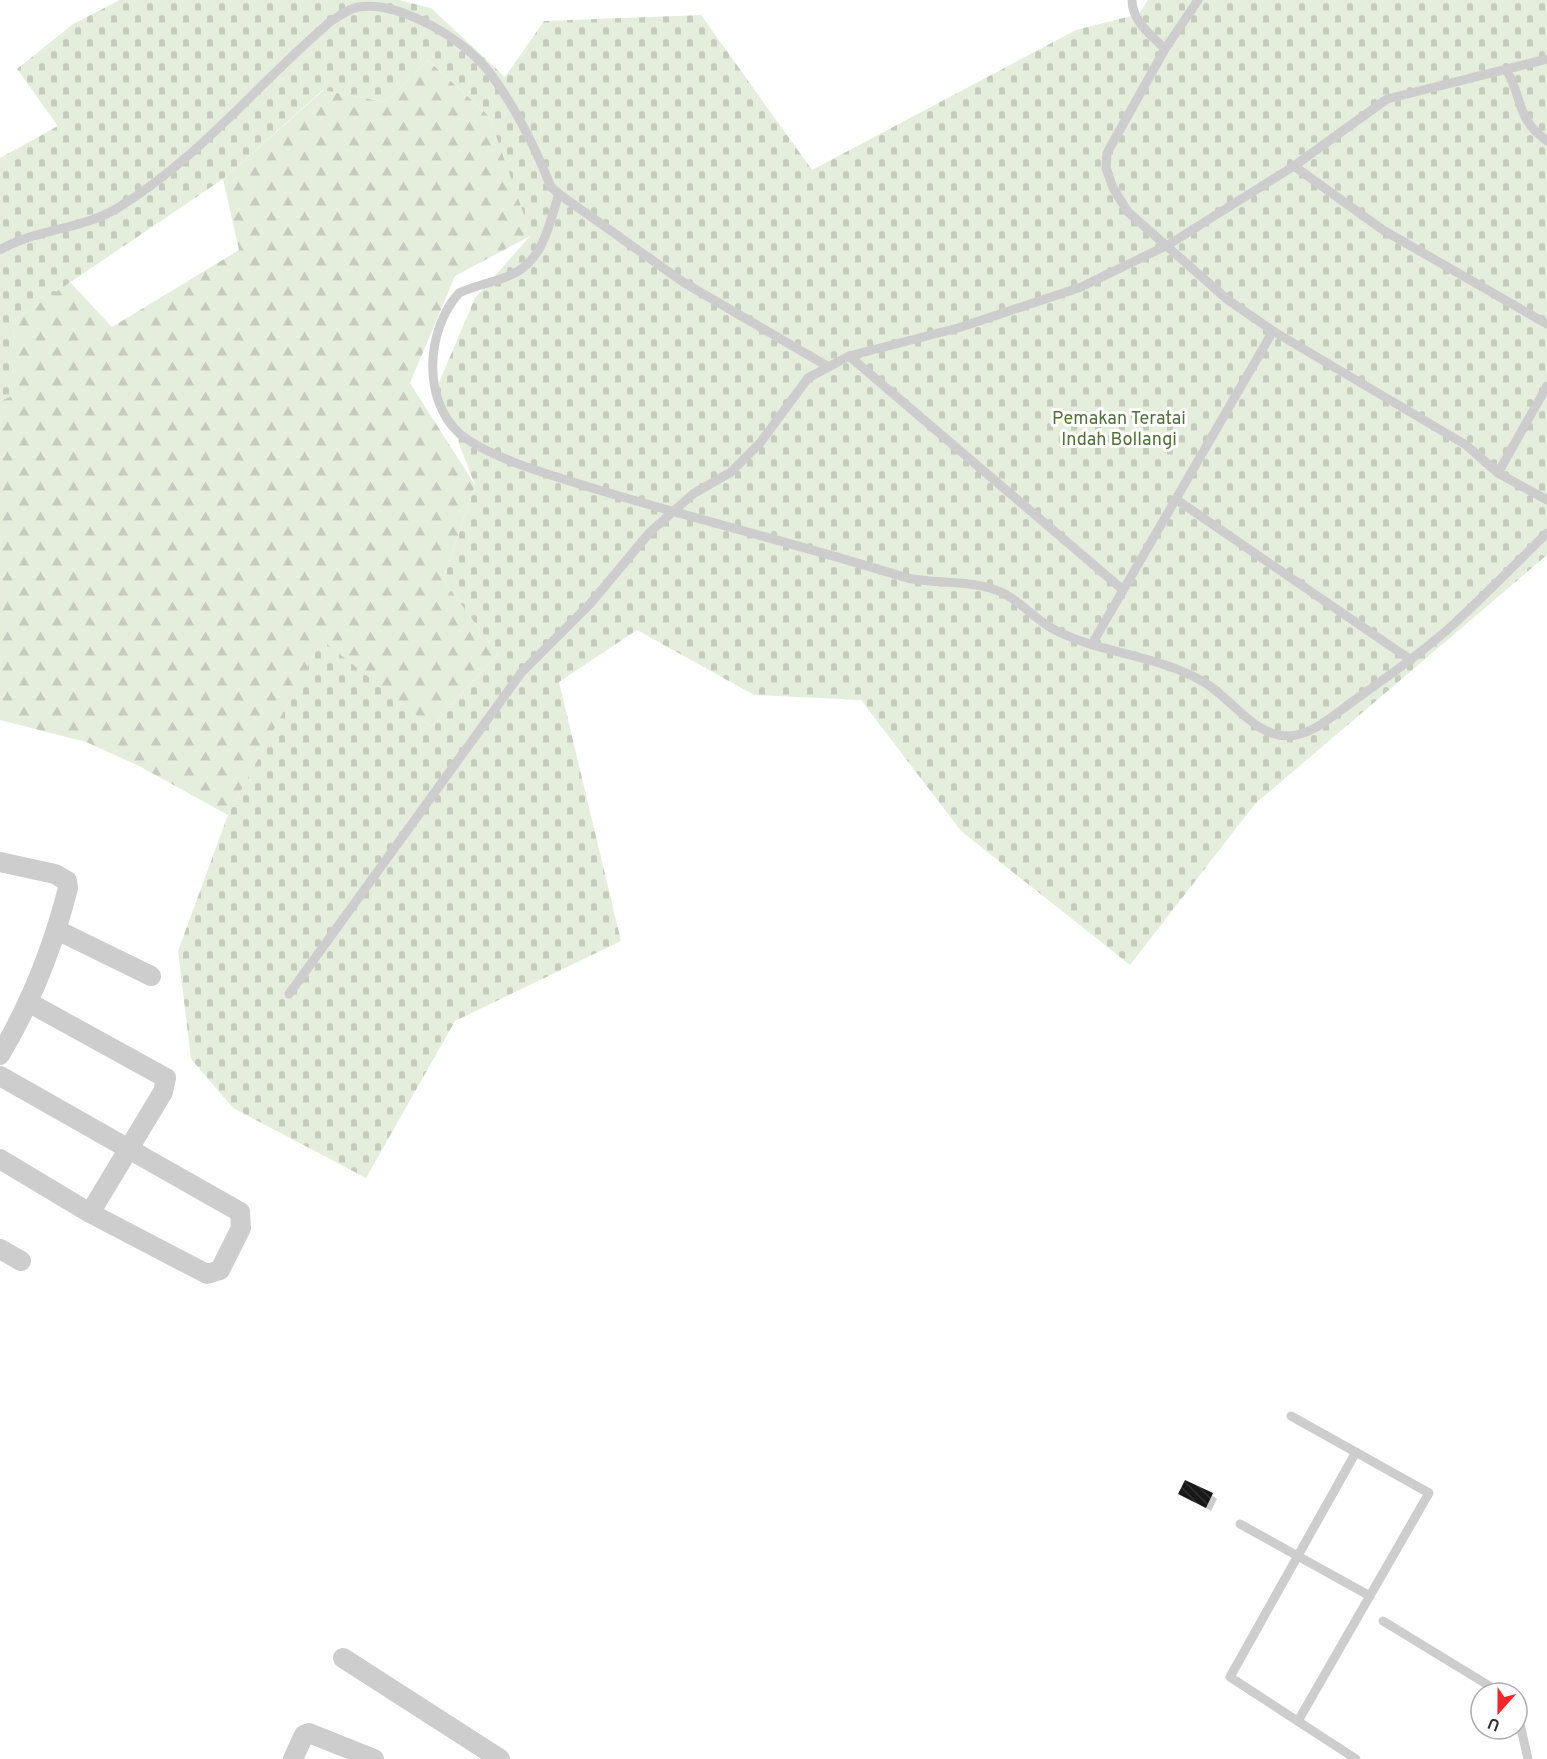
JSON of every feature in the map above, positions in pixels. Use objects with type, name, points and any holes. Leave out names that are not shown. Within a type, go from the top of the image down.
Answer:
[{"type":"street","points":[[0,862],[55,874],[67,881],[68,888],[57,930],[28,1002],[0,1055]]},
{"type":"street","points":[[57,930],[150,976]]},
{"type":"street","points":[[28,1002],[166,1078],[163,1092],[90,1214]]},
{"type":"street","points":[[0,1076],[240,1212],[242,1228],[224,1264],[214,1274],[207,1274],[90,1214],[0,1159]]},
{"type":"street","points":[[0,1249],[21,1261]]},
{"type":"street","points":[[343,1658],[492,1756]]},
{"type":"street","points":[[294,1759],[304,1735],[309,1733],[374,1759]]},
{"type":"lane","points":[[1132,0],[1138,21],[1165,50]]},
{"type":"lane","points":[[1198,0],[1165,50],[1107,153],[1106,168],[1113,188],[1128,212],[1228,300],[1273,331],[1466,445],[1498,473],[1547,500]]},
{"type":"lane","points":[[0,250],[25,240],[91,222],[144,190],[245,104],[314,37],[346,11],[360,6],[392,9],[423,20],[466,49],[489,71],[514,108],[551,187],[559,194],[683,282],[827,366]]},
{"type":"lane","points":[[289,994],[521,673],[590,604],[637,545],[671,512],[693,494],[732,471],[760,442],[808,378],[849,356],[958,328],[1081,286],[1168,245],[1294,166],[1387,99],[1508,71],[1547,59]]},
{"type":"lane","points":[[1508,71],[1517,89],[1522,116],[1532,129],[1547,141]]},
{"type":"lane","points":[[1294,166],[1383,230],[1547,324]]},
{"type":"lane","points":[[559,194],[552,225],[544,242],[529,261],[516,273],[459,293],[451,305],[439,334],[432,370],[436,400],[450,424],[471,442],[559,477],[671,512],[932,584],[994,589],[1011,598],[1046,625],[1092,644],[1138,655],[1183,671],[1204,682],[1259,727],[1272,734],[1290,736],[1305,733],[1323,723],[1412,660],[1456,622],[1547,533]]},
{"type":"lane","points":[[1092,644],[1273,331]]},
{"type":"lane","points":[[849,356],[1122,589]]},
{"type":"lane","points":[[1498,473],[1547,386]]},
{"type":"lane","points":[[1177,500],[1412,660]]},
{"type":"lane","points":[[1291,1416],[1429,1493],[1298,1721]]},
{"type":"lane","points":[[1356,1452],[1230,1677],[1356,1759]]},
{"type":"lane","points":[[1240,1524],[1370,1596]]},
{"type":"lane","points":[[1383,1621],[1481,1681]]},
{"type":"lane","points":[[1524,1741],[1528,1759]]},
{"type":"green space","name":"Pemakan Teratai Indah Bollangi","points":[[120,0],[399,0],[431,8],[505,77],[544,21],[701,15],[812,170],[1076,30],[1139,14],[1148,0],[1547,0],[1547,555],[1255,804],[1130,965],[961,831],[861,700],[754,695],[637,630],[559,682],[621,941],[455,1021],[366,1178],[233,1108],[191,1059],[178,951],[228,815],[322,640],[431,727],[498,654],[443,580],[475,485],[437,387],[475,298],[531,235],[489,116],[428,60],[385,102],[323,90],[223,179],[13,321],[15,395],[0,401],[0,158],[58,126],[17,69],[73,24]]},
{"type":"green space","points":[[428,60],[489,116],[532,235],[455,276],[410,383],[475,485],[443,580],[498,654],[431,727],[322,641],[228,815],[139,766],[86,742],[0,720],[0,401],[14,395],[13,321],[70,282],[112,327],[239,250],[223,179],[324,90],[385,102]]},
{"type":"building","points":[[1185,1480],[1213,1493],[1206,1508],[1178,1494]]}]
